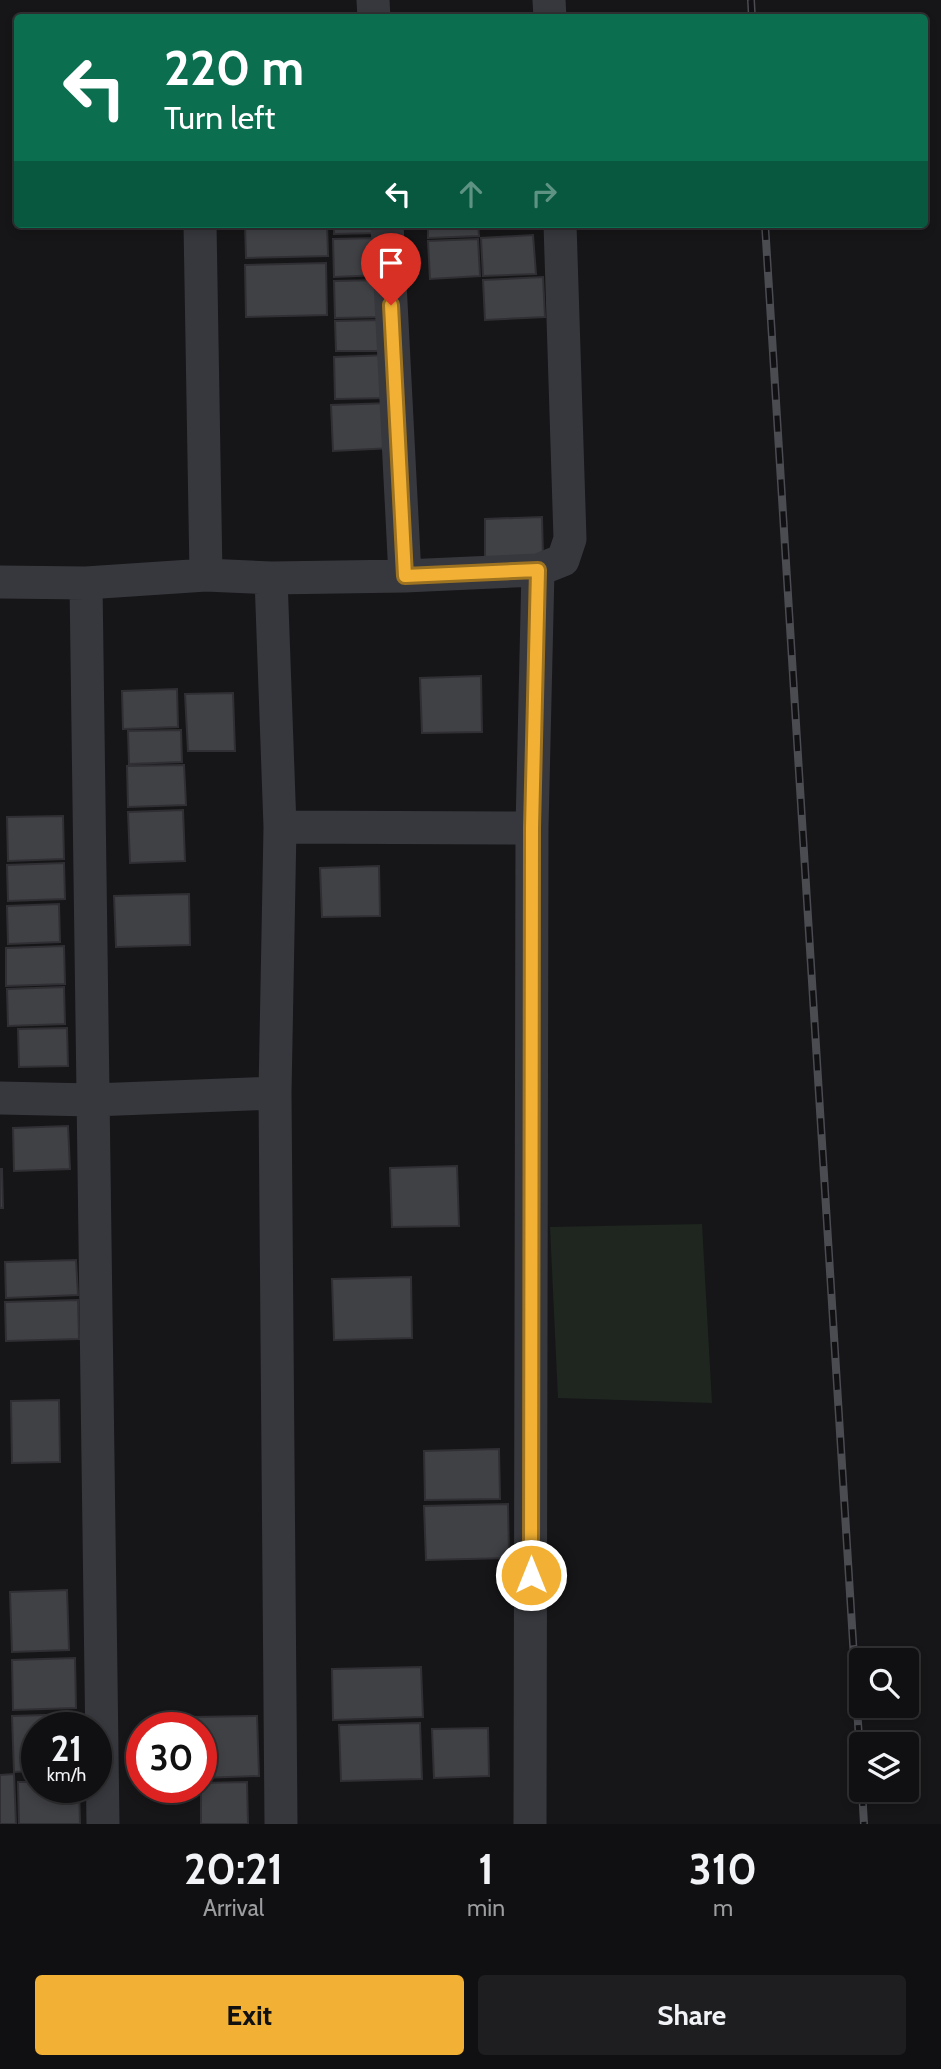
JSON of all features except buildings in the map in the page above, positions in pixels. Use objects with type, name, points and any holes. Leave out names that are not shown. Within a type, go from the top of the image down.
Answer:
[{"type":"street","points":[[200,228],[206,575]]},
{"type":"street","points":[[387,228],[405,576]]},
{"type":"street","points":[[0,582],[86,583],[206,575],[271,578],[405,576],[538,570],[563,560],[570,539],[560,228]]},
{"type":"street","points":[[530,1824],[532,828],[538,570]]},
{"type":"street","points":[[271,578],[280,827],[275,1093],[281,1824]]},
{"type":"street","points":[[86,583],[103,1824]]},
{"type":"street","points":[[280,827],[532,828]]},
{"type":"street","points":[[0,1098],[93,1100],[275,1093]]},
{"type":"shaded area","points":[[702,1224],[712,1403],[558,1398],[550,1227]]},
{"type":"railway","points":[[751,0],[752,14]]},
{"type":"railway","points":[[765,228],[859,1732]]},
{"type":"railway","points":[[863,1802],[864,1824]]},
{"type":"route","points":[[391,305],[405,576],[538,570],[532,828],[531,1575]]}]
